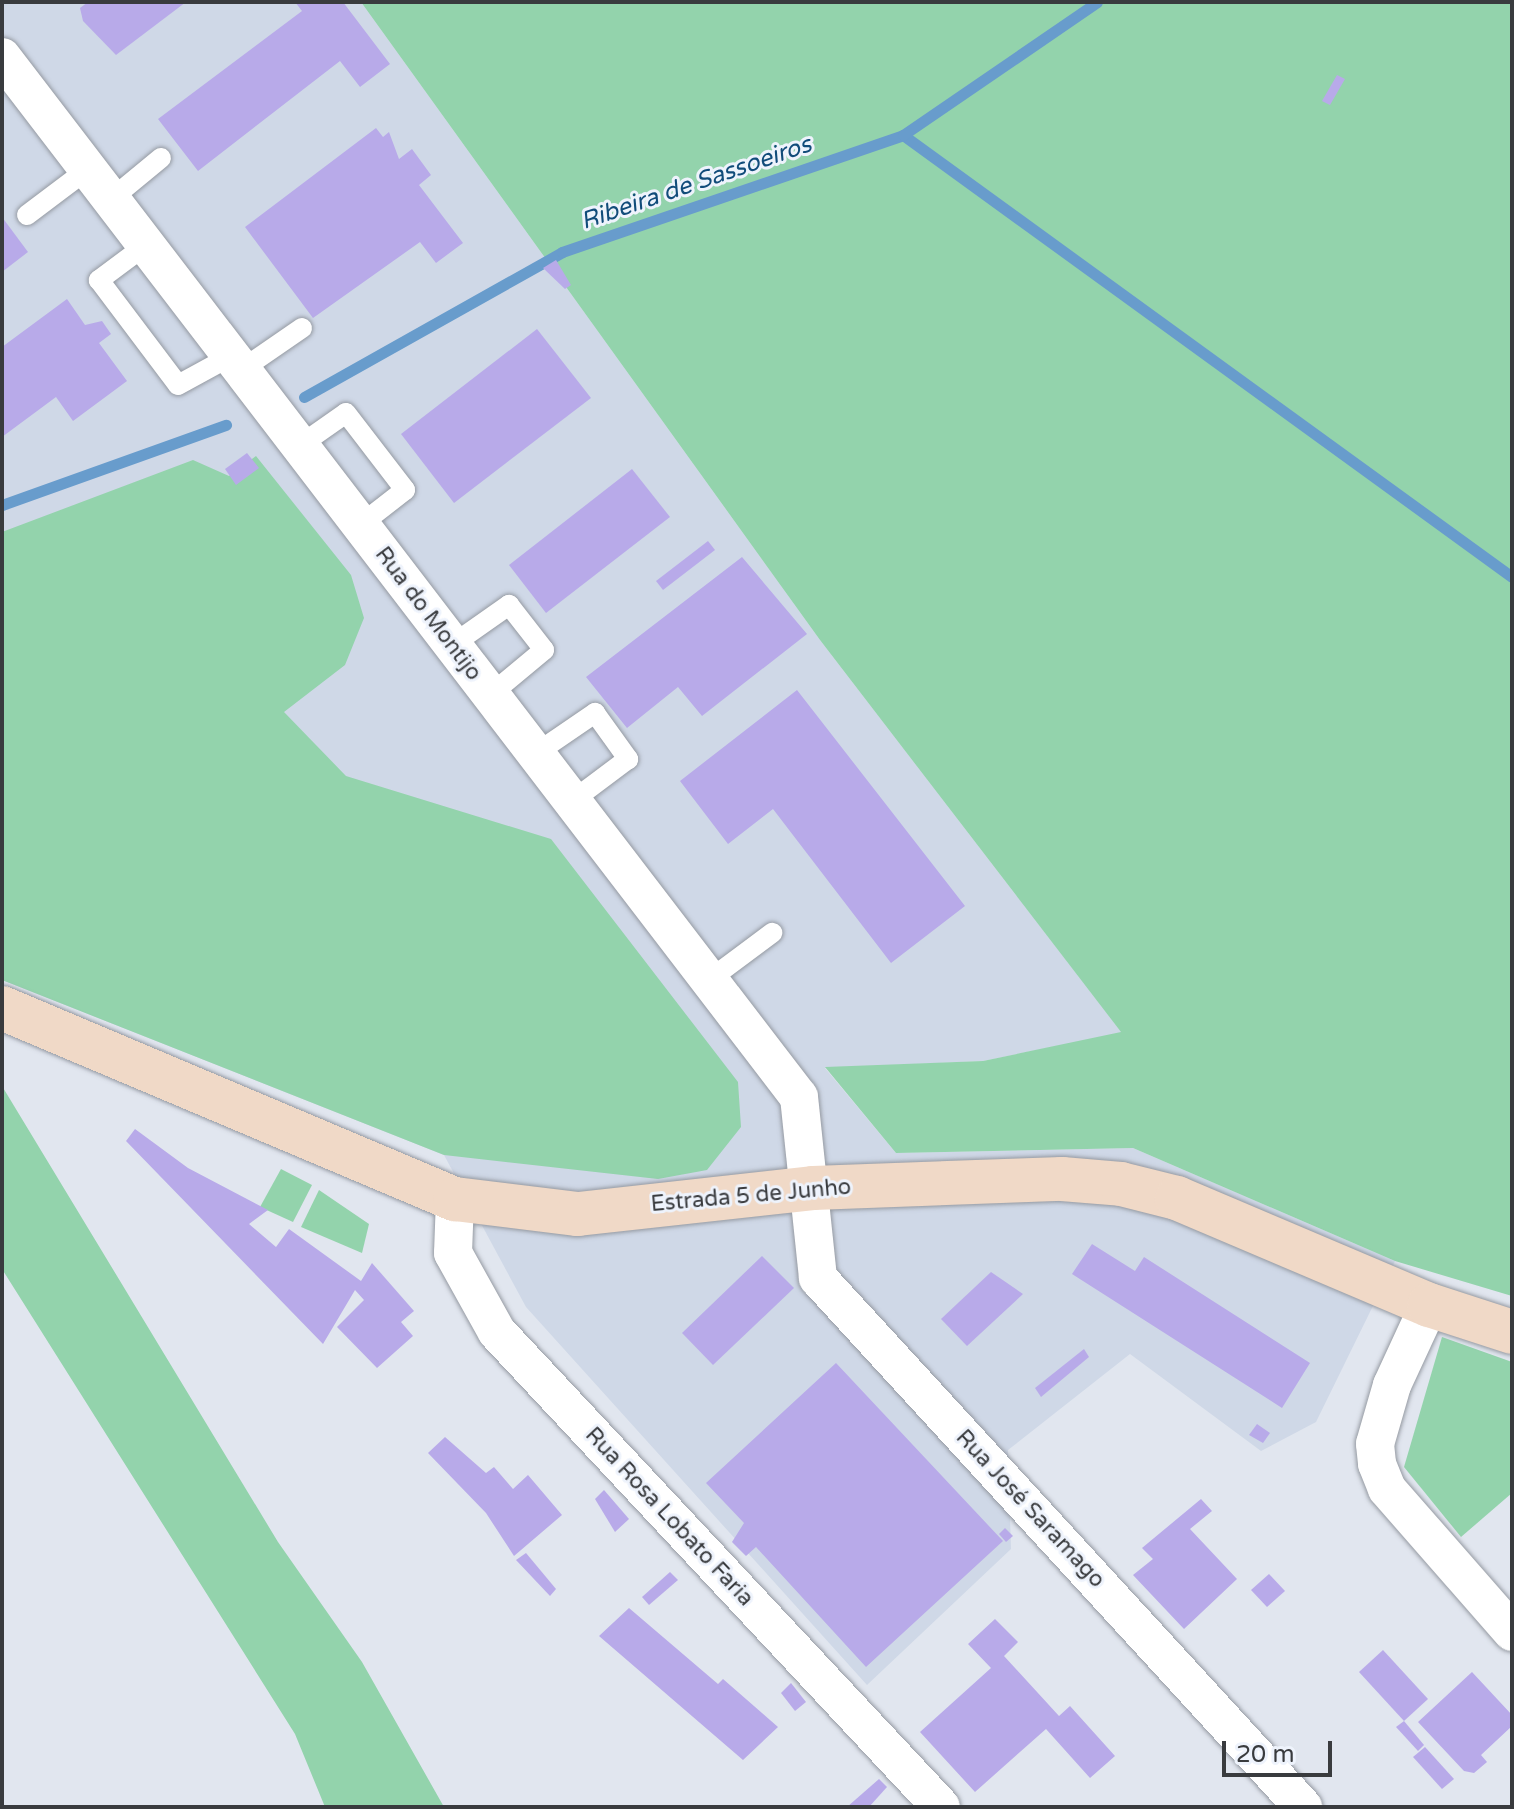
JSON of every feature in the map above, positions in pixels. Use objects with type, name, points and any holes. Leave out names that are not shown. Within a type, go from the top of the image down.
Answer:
[{"type":"street","name":"Rua do Montijo","points":[[4,65],[88,169],[799,1097],[813,1188]]},
{"type":"street","name":"Estrada 5 de Junho","points":[[2,1008],[455,1199],[578,1214],[813,1188],[1062,1179],[1121,1184],[1177,1198],[1429,1305],[1512,1332]]},
{"type":"street","name":"Rua José Saramago","points":[[813,1188],[818,1278],[1303,1807]]},
{"type":"street","name":"Rua Rosa Lobato Faria","points":[[455,1199],[453,1253],[497,1332],[941,1807]]},
{"type":"street","points":[[1429,1305],[1392,1385],[1375,1444],[1377,1464],[1387,1489],[1512,1632]]},
{"type":"lane","points":[[110,200],[161,158]]},
{"type":"lane","points":[[27,215],[88,169]]},
{"type":"lane","points":[[146,245],[99,280],[178,385],[236,363],[302,328]]},
{"type":"lane","points":[[299,446],[346,413],[405,490],[360,525]]},
{"type":"lane","points":[[452,645],[509,605],[527,627],[544,650],[490,695]]},
{"type":"lane","points":[[535,754],[595,713],[628,759],[572,801]]},
{"type":"lane","points":[[709,980],[772,933]]},
{"type":"shaded area","points":[[2,2],[361,2],[820,640],[1122,1033],[983,1061],[825,1068],[896,1153],[1133,1148],[1395,1261],[1316,1422],[1261,1451],[1130,1354],[1008,1450],[1011,1549],[867,1685],[526,1307],[444,1155],[2,980]]},
{"type":"green space","points":[[361,2],[1512,2],[1512,1296],[1395,1261],[1133,1148],[896,1153],[825,1067],[983,1061],[1121,1032],[820,640]]},
{"type":"green space","points":[[256,456],[351,575],[364,618],[345,665],[284,712],[346,776],[551,839],[738,1082],[741,1127],[707,1170],[658,1179],[444,1155],[2,980],[2,532],[193,460],[229,476]]},
{"type":"green space","points":[[2,1086],[278,1542],[362,1662],[444,1807],[325,1807],[295,1734],[2,1269]]},
{"type":"green space","points":[[281,1169],[312,1185],[293,1222],[260,1207]]},
{"type":"green space","points":[[319,1190],[369,1224],[362,1253],[301,1227]]},
{"type":"green space","points":[[1442,1337],[1512,1362],[1512,1493],[1461,1537],[1404,1467]]},
{"type":"building","points":[[88,2],[186,2],[116,55],[83,21],[80,8]]},
{"type":"building","points":[[295,2],[343,2],[390,64],[360,87],[340,61],[198,171],[158,119],[302,11]]},
{"type":"building","points":[[1337,75],[1345,79],[1330,105],[1322,101]]},
{"type":"building","points":[[376,128],[383,137],[389,132],[399,159],[412,149],[431,175],[419,185],[463,243],[436,263],[420,242],[313,318],[245,227]]},
{"type":"building","points":[[2,217],[28,252],[2,272]]},
{"type":"building","points":[[556,260],[571,285],[565,289],[543,268]]},
{"type":"building","points":[[67,299],[85,325],[102,321],[111,334],[99,343],[127,381],[73,421],[56,397],[2,437],[2,347]]},
{"type":"building","points":[[537,329],[591,398],[454,503],[401,434]]},
{"type":"building","points":[[247,453],[259,468],[236,485],[225,469]]},
{"type":"building","points":[[632,469],[670,517],[546,613],[509,565]]},
{"type":"building","points":[[708,541],[715,550],[663,590],[656,581]]},
{"type":"building","points":[[742,557],[807,634],[702,716],[678,687],[627,728],[586,677]]},
{"type":"building","points":[[797,690],[965,906],[891,963],[773,809],[728,844],[680,781]]},
{"type":"building","points":[[135,1129],[188,1168],[268,1210],[249,1224],[276,1247],[289,1229],[361,1281],[372,1263],[414,1311],[401,1322],[413,1336],[377,1368],[337,1327],[364,1300],[355,1290],[323,1344],[126,1141]]},
{"type":"building","points":[[1092,1244],[1135,1271],[1144,1257],[1310,1363],[1282,1408],[1072,1274]]},
{"type":"building","points":[[762,1256],[794,1288],[713,1365],[682,1333]]},
{"type":"building","points":[[991,1272],[1023,1294],[967,1346],[941,1319]]},
{"type":"building","points":[[1084,1349],[1089,1357],[1041,1397],[1035,1388]]},
{"type":"building","points":[[836,1363],[1003,1541],[866,1667],[756,1547],[746,1556],[732,1542],[744,1523],[706,1483]]},
{"type":"building","points":[[1257,1424],[1270,1433],[1263,1443],[1249,1435]]},
{"type":"building","points":[[445,1437],[486,1473],[494,1467],[513,1489],[528,1475],[562,1515],[514,1556],[486,1513],[428,1453]]},
{"type":"building","points":[[604,1490],[629,1519],[615,1532],[595,1499]]},
{"type":"building","points":[[1201,1499],[1212,1511],[1190,1529],[1237,1579],[1184,1629],[1133,1575],[1153,1559],[1142,1548]]},
{"type":"building","points":[[1005,1528],[1013,1536],[1006,1542],[999,1534]]},
{"type":"building","points":[[526,1553],[556,1589],[550,1596],[516,1560]]},
{"type":"building","points":[[670,1572],[678,1580],[649,1605],[642,1597]]},
{"type":"building","points":[[1269,1574],[1285,1591],[1267,1607],[1251,1590]]},
{"type":"building","points":[[629,1608],[718,1684],[723,1679],[778,1727],[743,1760],[599,1636]]},
{"type":"building","points":[[995,1619],[1018,1642],[1004,1656],[1059,1716],[1070,1706],[1115,1756],[1090,1778],[1046,1729],[975,1792],[920,1732],[991,1668],[968,1644]]},
{"type":"building","points":[[1383,1650],[1428,1699],[1404,1721],[1359,1672]]},
{"type":"building","points":[[1472,1672],[1512,1715],[1512,1726],[1481,1755],[1487,1762],[1474,1773],[1464,1771],[1418,1722]]},
{"type":"building","points":[[791,1683],[806,1702],[795,1711],[781,1693]]},
{"type":"building","points":[[1404,1721],[1424,1745],[1418,1751],[1396,1727]]},
{"type":"building","points":[[1425,1747],[1454,1779],[1442,1789],[1413,1757]]},
{"type":"building","points":[[879,1779],[887,1787],[869,1807],[847,1807]]},
{"type":"waterway","name":"Ribeira de Sassoeiros","points":[[304,397],[562,252],[903,135],[1097,2]]},
{"type":"waterway","points":[[903,135],[1512,577]]},
{"type":"waterway","name":"Ribeira de Sassoeiros","points":[[2,505],[226,425]]}]
